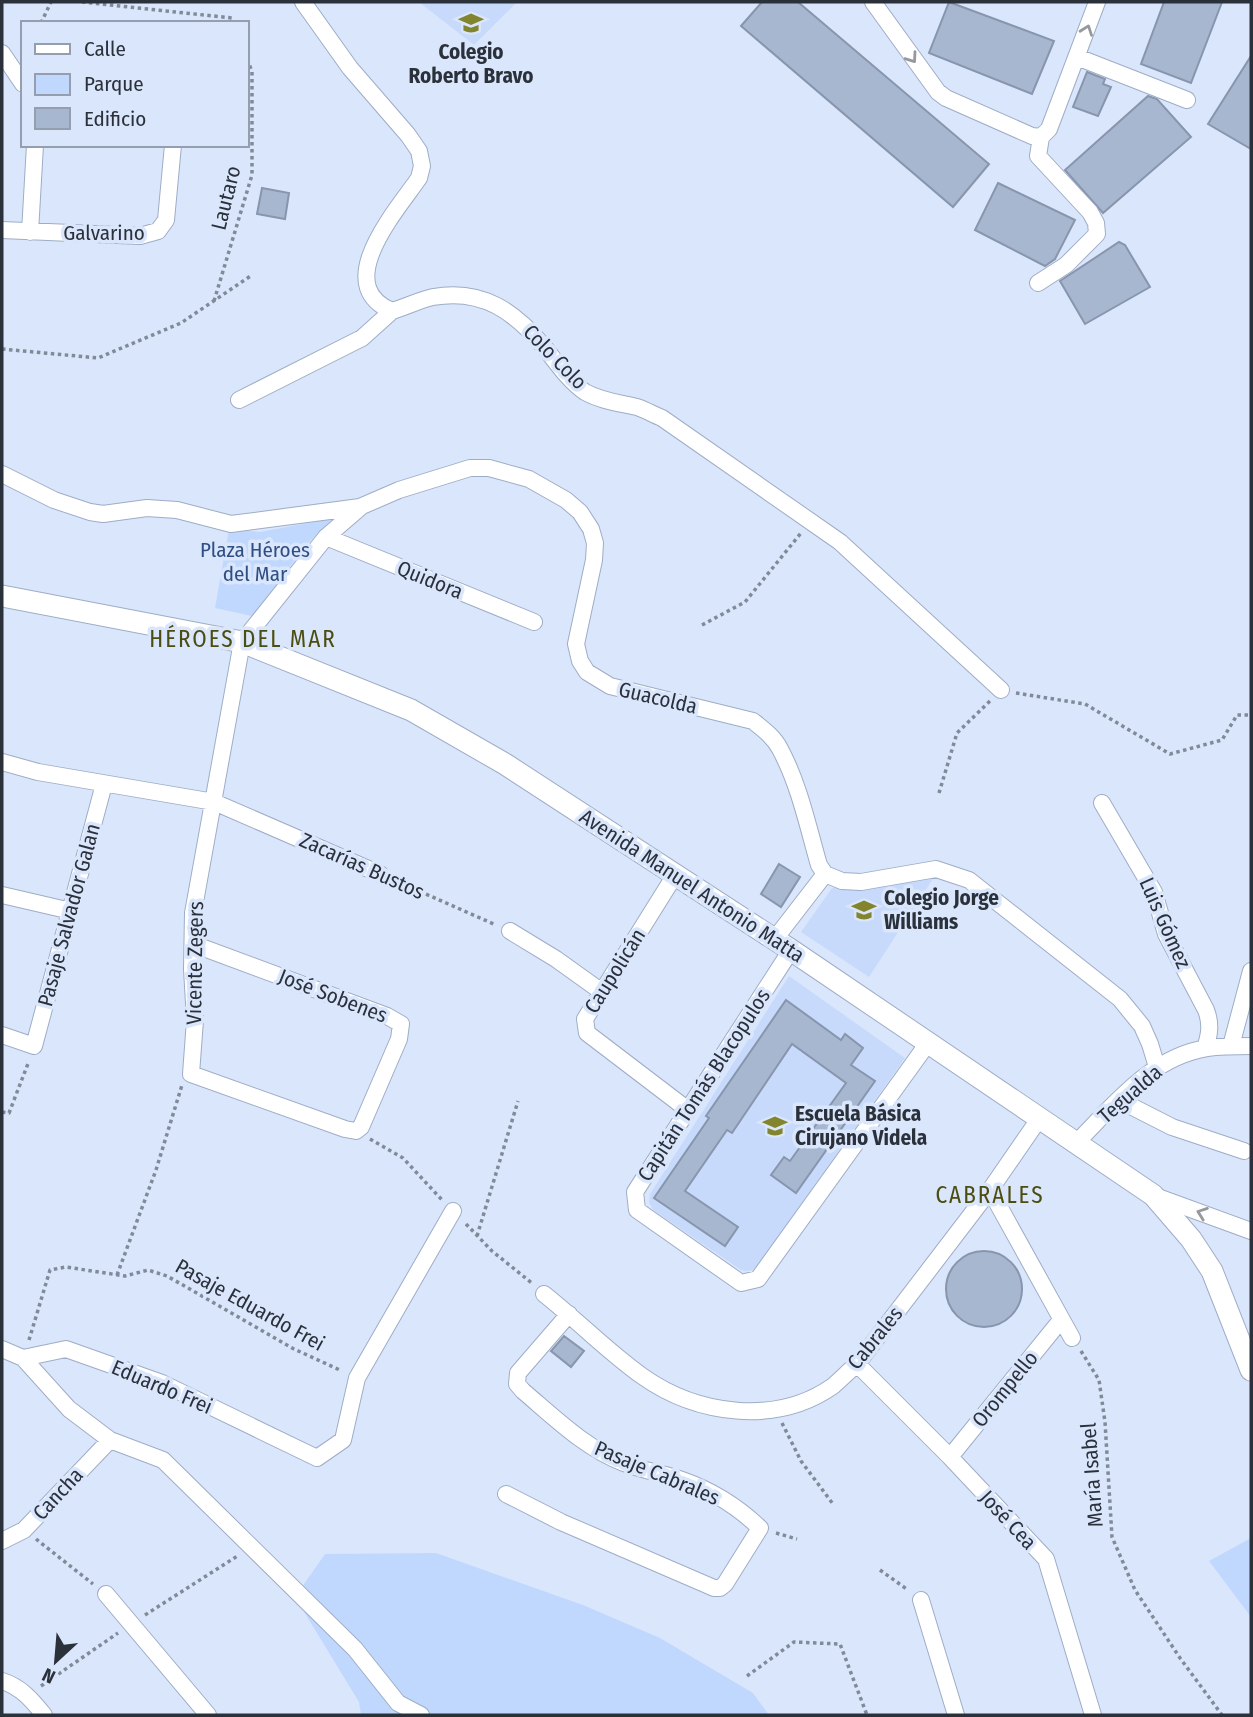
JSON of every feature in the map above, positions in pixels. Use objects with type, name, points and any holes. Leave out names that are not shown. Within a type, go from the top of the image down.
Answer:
[{"type":"main road","name":"Avenida Manuel Antonio Matta","points":[[2,596],[242,642],[411,710],[505,764],[782,945],[1153,1195],[1175,1219],[1212,1270],[1251,1370]]},
{"type":"street","points":[[239,400],[362,338],[392,311],[375,300],[365,271],[371,249],[418,178],[422,166],[419,151],[408,135],[350,68],[303,2]]},
{"type":"street","points":[[873,2],[938,92],[1032,136],[1041,136]]},
{"type":"street","points":[[1038,284],[1066,265],[1097,234],[1097,223],[1090,212],[1038,156],[1041,136],[1049,129],[1097,2]]},
{"type":"street","points":[[2,53],[21,81]]},
{"type":"street","points":[[1077,57],[1187,100]]},
{"type":"street","points":[[30,232],[35,147]]},
{"type":"street","name":"Galvarino","points":[[2,230],[140,236],[158,232],[166,220],[173,147]]},
{"type":"street","name":"Colo Colo","points":[[392,311],[434,297],[456,296],[480,299],[505,309],[526,326],[569,378],[584,391],[598,398],[640,408],[662,418],[840,542],[1001,690]]},
{"type":"street","name":"Guacolda","points":[[2,474],[54,500],[90,512],[103,514],[147,508],[177,509],[231,524],[362,506],[399,490],[470,468],[489,468],[529,479],[566,500],[580,512],[591,529],[595,543],[594,560],[576,643],[580,661],[587,672],[610,687],[734,715],[753,721],[769,733],[780,748],[801,801],[819,866],[825,874]]},
{"type":"street","name":"Guacolda","points":[[242,642],[326,537],[362,506]]},
{"type":"street","name":"Quidora","points":[[326,537],[534,622]]},
{"type":"street","name":"Vicente Zegers","points":[[191,1074],[195,1020],[193,913],[242,642]]},
{"type":"street","name":"Zacarías Bustos","points":[[2,762],[38,772],[214,802],[380,874]]},
{"type":"street","name":"Pasaje Salvador Galan","points":[[34,1046],[104,784]]},
{"type":"street","name":"Luis Gómez","points":[[1102,803],[1154,892],[1166,934],[1206,1010],[1210,1021],[1205,1048]]},
{"type":"street","points":[[782,945],[825,874],[842,881],[861,883],[892,875],[936,869],[969,880],[1121,999],[1142,1026],[1157,1067]]},
{"type":"street","name":"Caupolicán","points":[[675,875],[585,1019],[587,1033],[688,1110]]},
{"type":"street","points":[[2,895],[71,912]]},
{"type":"street","points":[[510,931],[602,992]]},
{"type":"street","name":"José Sobenes","points":[[193,944],[387,1016],[401,1024],[399,1039],[365,1120],[356,1131]]},
{"type":"street","name":"Capitán Tomás Blacopulos","points":[[782,945],[688,1110],[635,1192],[637,1210],[741,1283],[758,1279],[928,1043]]},
{"type":"street","points":[[1231,1046],[1251,971]]},
{"type":"street","points":[[2,1035],[34,1046]]},
{"type":"street","name":"Tegualda","points":[[1076,1143],[1157,1067],[1205,1048],[1251,1046]]},
{"type":"street","points":[[191,1074],[356,1131]]},
{"type":"street","points":[[1119,1100],[1172,1127],[1244,1151]]},
{"type":"street","name":"Cabrales","points":[[544,1294],[641,1376],[668,1392],[702,1405],[734,1411],[777,1410],[811,1398],[833,1386],[857,1364],[990,1190],[1040,1119]]},
{"type":"street","points":[[990,1190],[1072,1338]]},
{"type":"street","points":[[1153,1195],[1251,1231]]},
{"type":"street","points":[[357,1378],[453,1211]]},
{"type":"street","name":"Pasaje Cabrales","points":[[569,1314],[518,1373],[517,1384],[523,1391],[576,1436],[597,1450],[625,1464],[681,1479],[705,1489],[732,1505],[760,1528]]},
{"type":"street","name":"Orompello","points":[[950,1457],[1061,1320]]},
{"type":"street","points":[[2,1349],[23,1358],[69,1409],[110,1440],[163,1460],[355,1649],[398,1703],[421,1715]]},
{"type":"street","name":"Eduardo Frei","points":[[23,1358],[66,1349],[162,1383],[317,1458],[343,1440],[357,1378]]},
{"type":"street","name":"José Cea","points":[[857,1364],[950,1457],[1045,1559],[1093,1715]]},
{"type":"street","name":"Cancha","points":[[2,1541],[24,1530],[110,1440]]},
{"type":"street","points":[[506,1494],[561,1522],[714,1588],[725,1584],[760,1528]]},
{"type":"street","points":[[106,1594],[208,1715]]},
{"type":"street","points":[[921,1600],[957,1715]]},
{"type":"street","points":[[2,1682],[28,1695],[44,1715]]},
{"type":"path","points":[[42,21],[51,2]]},
{"type":"path","points":[[82,2],[232,18],[233,21]]},
{"type":"path","name":"Lautaro","points":[[213,302],[252,175],[252,72],[248,61]]},
{"type":"path","points":[[2,349],[98,358],[181,323],[252,275]]},
{"type":"path","points":[[702,625],[745,602],[811,520]]},
{"type":"path","points":[[939,793],[957,733],[1001,690],[1085,704],[1170,754],[1222,740],[1237,715],[1251,715]]},
{"type":"path","name":"Zacarías Bustos","points":[[380,874],[510,931]]},
{"type":"path","points":[[2,1112],[9,1114],[34,1046]]},
{"type":"path","points":[[117,1275],[156,1170],[180,1087],[191,1074]]},
{"type":"path","points":[[477,1236],[518,1101]]},
{"type":"path","points":[[356,1131],[403,1158],[492,1251],[544,1294]]},
{"type":"path","name":"Pasaje Eduardo Frei","points":[[23,1358],[50,1270],[66,1267],[125,1276],[148,1270],[167,1276],[294,1349],[357,1378]]},
{"type":"path","name":"María Isabel","points":[[1072,1338],[1099,1380],[1105,1422],[1112,1537],[1135,1590],[1219,1715]]},
{"type":"path","points":[[777,1410],[801,1461],[833,1504]]},
{"type":"path","points":[[760,1528],[797,1539]]},
{"type":"path","points":[[24,1530],[106,1594]]},
{"type":"path","points":[[880,1570],[921,1600]]},
{"type":"path","points":[[747,1676],[794,1642],[840,1644],[867,1715]]},
{"type":"shaded area","name":"Colegio Roberto Bravo","points":[[419,2],[517,2],[474,45]]},
{"type":"shaded area","name":"Colegio Jorge Williams","points":[[934,877],[869,977],[801,932],[832,888]]},
{"type":"shaded area","name":"Escuela Básica Cirujano Videla","points":[[789,976],[905,1058],[760,1262],[753,1270],[746,1271],[653,1210],[649,1202],[650,1194]]},
{"type":"green space","name":"Plaza Héroes del Mar","points":[[334,518],[308,543],[252,616],[215,608],[229,529],[260,532]]},
{"type":"green space","points":[[1251,1538],[1251,1617],[1209,1561]]},
{"type":"green space","points":[[436,1553],[583,1605],[660,1638],[753,1693],[769,1715],[361,1715],[359,1702],[295,1597],[325,1554]]},
{"type":"building","points":[[762,2],[798,2],[989,164],[953,207],[741,26]]},
{"type":"building","points":[[949,2],[1054,41],[1032,94],[929,53]]},
{"type":"building","points":[[1164,2],[1222,2],[1191,83],[1141,64]]},
{"type":"building","points":[[1251,56],[1251,149],[1208,124]]},
{"type":"building","points":[[1087,72],[1105,79],[1103,84],[1111,87],[1098,116],[1073,107]]},
{"type":"building","points":[[1148,96],[1157,99],[1191,137],[1103,213],[1065,170]]},
{"type":"building","points":[[998,183],[1075,220],[1055,259],[1045,266],[975,230]]},
{"type":"building","points":[[262,188],[289,193],[285,219],[257,214]]},
{"type":"building","points":[[1119,242],[1125,245],[1150,287],[1085,324],[1060,281]]},
{"type":"building","points":[[779,864],[800,877],[781,907],[761,894]]},
{"type":"building","points":[[786,1000],[841,1040],[845,1034],[863,1048],[851,1065],[875,1081],[796,1193],[771,1175],[784,1157],[790,1161],[846,1083],[792,1044],[732,1133],[727,1130],[685,1191],[738,1227],[725,1246],[654,1198],[709,1118],[706,1116]]},
{"type":"building","points":[[984,1251],[999,1254],[1011,1262],[1019,1274],[1022,1289],[1019,1304],[1011,1316],[999,1324],[984,1327],[969,1324],[957,1316],[949,1304],[946,1289],[949,1274],[957,1262],[969,1254]]},
{"type":"building","points":[[564,1336],[584,1351],[571,1367],[551,1351]]},
{"type":"place","name":"Colegio Roberto Bravo","points":[[471,23]]},
{"type":"place","name":"Colegio Jorge Williams","points":[[864,910]]},
{"type":"place","name":"Escuela Básica Cirujano Videla","points":[[775,1126]]},
{"type":"district","name":"HÉROES DEL MAR","points":[[243,639]]},
{"type":"district","name":"CABRALES","points":[[990,1195]]}]
